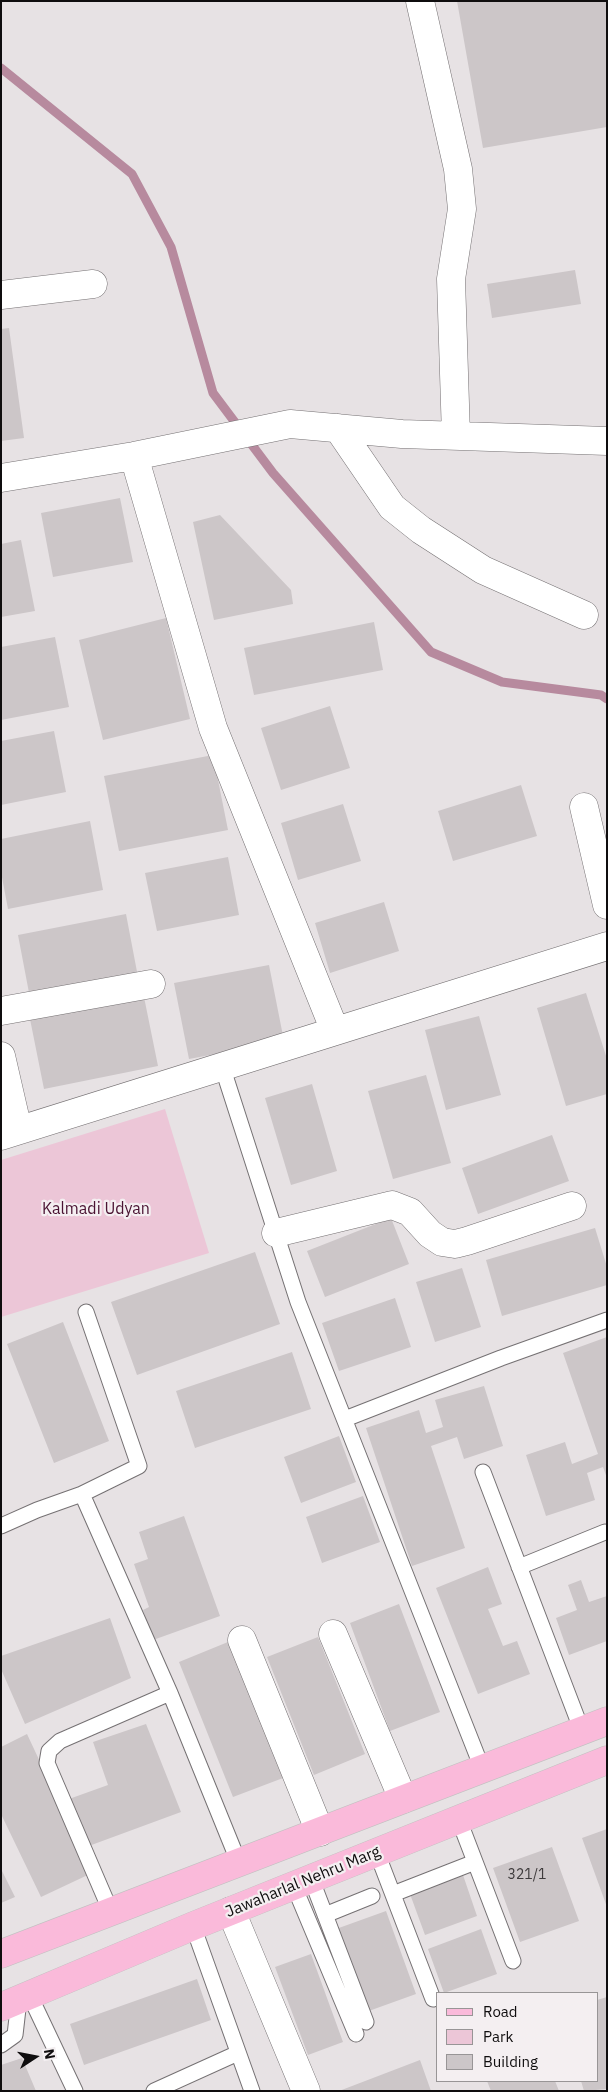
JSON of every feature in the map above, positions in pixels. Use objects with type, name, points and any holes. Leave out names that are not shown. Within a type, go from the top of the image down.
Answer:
[{"type":"main road","points":[[1,1954],[595,1726]]},
{"type":"main road","name":"Jawaharlal Nehru Marg","points":[[17,2001],[193,1926],[607,1760]]},
{"type":"street","points":[[420,1],[458,169],[462,209],[451,279],[456,436]]},
{"type":"street","points":[[1,295],[93,284]]},
{"type":"street","points":[[1,478],[134,456],[290,424],[402,434],[607,441]]},
{"type":"street","points":[[338,428],[392,507],[421,530],[483,570],[584,614]]},
{"type":"street","points":[[134,456],[213,728],[335,1031]]},
{"type":"street","points":[[584,807],[607,905]]},
{"type":"street","points":[[1,1056],[10,1132],[607,946]]},
{"type":"street","points":[[1,1011],[151,984]]},
{"type":"street","points":[[276,1233],[392,1205],[410,1212],[430,1234],[442,1242],[455,1244],[572,1206]]},
{"type":"street","points":[[333,1634],[403,1799]]},
{"type":"street","points":[[242,1640],[320,1832]]},
{"type":"street","points":[[230,1911],[306,2091]]},
{"type":"lane","points":[[222,1066],[298,1302],[482,1768]]},
{"type":"lane","points":[[1,1526],[37,1510],[82,1494],[139,1466],[86,1312]]},
{"type":"lane","points":[[345,1419],[501,1358],[607,1320]]},
{"type":"lane","points":[[483,1472],[499,1511],[518,1568],[595,1726]]},
{"type":"lane","points":[[82,1494],[170,1693],[240,1863]]},
{"type":"lane","points":[[518,1568],[605,1532]]},
{"type":"lane","points":[[111,1912],[47,1763],[49,1751],[60,1741],[170,1693]]},
{"type":"lane","points":[[459,1820],[514,1961]]},
{"type":"lane","points":[[377,1853],[433,1999]]},
{"type":"lane","points":[[393,1894],[475,1862]]},
{"type":"lane","points":[[302,1882],[325,1915],[366,2022]]},
{"type":"lane","points":[[302,1882],[356,2034]]},
{"type":"lane","points":[[325,1915],[372,1896]]},
{"type":"lane","points":[[193,1926],[252,2091]]},
{"type":"lane","points":[[1,2045],[16,2035],[17,2001]]},
{"type":"lane","points":[[17,2001],[76,2091]]},
{"type":"lane","points":[[154,2091],[238,2053]]},
{"type":"green space","name":"Kalmadi Udyan","points":[[165,1109],[209,1253],[1,1317],[1,1160]]},
{"type":"building","points":[[457,1],[607,1],[607,127],[483,148]]},
{"type":"building","points":[[575,270],[581,304],[492,318],[487,284]]},
{"type":"building","points":[[9,328],[24,438],[1,441],[1,329]]},
{"type":"building","points":[[120,498],[133,562],[53,577],[41,513]]},
{"type":"building","points":[[220,515],[291,590],[293,604],[214,620],[193,522]]},
{"type":"building","points":[[21,540],[35,611],[1,617],[1,544]]},
{"type":"building","points":[[166,618],[190,719],[103,740],[79,640]]},
{"type":"building","points":[[374,622],[383,670],[254,695],[244,648]]},
{"type":"building","points":[[55,637],[69,707],[1,720],[1,647]]},
{"type":"building","points":[[330,706],[350,768],[281,790],[261,728]]},
{"type":"building","points":[[54,731],[66,792],[1,805],[1,741]]},
{"type":"building","points":[[213,755],[228,830],[119,851],[104,776]]},
{"type":"building","points":[[521,785],[537,836],[453,861],[438,811]]},
{"type":"building","points":[[343,804],[361,861],[298,880],[281,823]]},
{"type":"building","points":[[90,821],[103,890],[8,909],[1,872],[1,839]]},
{"type":"building","points":[[228,857],[239,915],[157,931],[145,873]]},
{"type":"building","points":[[384,902],[399,951],[330,973],[315,923]]},
{"type":"building","points":[[126,914],[138,977],[30,998],[18,935]]},
{"type":"building","points":[[269,965],[284,1041],[189,1059],[174,983]]},
{"type":"building","points":[[586,993],[607,1059],[607,1094],[566,1106],[537,1008]]},
{"type":"building","points":[[144,997],[158,1066],[44,1089],[30,1019]]},
{"type":"building","points":[[479,1016],[501,1095],[446,1110],[425,1030]]},
{"type":"building","points":[[426,1075],[451,1163],[393,1179],[368,1091]]},
{"type":"building","points":[[312,1084],[337,1171],[291,1185],[265,1098]]},
{"type":"building","points":[[552,1135],[569,1181],[478,1214],[462,1168]]},
{"type":"building","points":[[391,1218],[409,1264],[325,1297],[307,1251]]},
{"type":"building","points":[[595,1228],[607,1267],[607,1285],[502,1316],[486,1260]]},
{"type":"building","points":[[255,1252],[280,1324],[137,1375],[111,1302]]},
{"type":"building","points":[[462,1268],[481,1327],[435,1342],[416,1282]]},
{"type":"building","points":[[395,1298],[411,1347],[339,1371],[322,1323]]},
{"type":"building","points":[[63,1322],[109,1441],[54,1463],[7,1344]]},
{"type":"building","points":[[607,1337],[607,1478],[603,1467],[587,1473],[595,1500],[546,1516],[526,1455],[565,1442],[572,1464],[598,1454],[563,1353]]},
{"type":"building","points":[[292,1352],[311,1409],[195,1448],[176,1391]]},
{"type":"building","points":[[484,1386],[503,1446],[464,1459],[457,1437],[431,1446],[465,1548],[412,1566],[366,1428],[419,1410],[426,1433],[443,1427],[435,1400]]},
{"type":"building","points":[[339,1436],[356,1482],[301,1503],[284,1457]]},
{"type":"building","points":[[363,1496],[380,1542],[322,1563],[306,1517]]},
{"type":"building","points":[[184,1516],[220,1616],[153,1640],[143,1610],[149,1607],[134,1564],[148,1559],[139,1532]]},
{"type":"building","points":[[488,1567],[502,1604],[488,1609],[503,1646],[517,1641],[530,1674],[478,1694],[436,1588]]},
{"type":"building","points":[[581,1580],[589,1602],[607,1596],[607,1641],[569,1655],[556,1618],[577,1610],[568,1585]]},
{"type":"building","points":[[399,1604],[440,1712],[390,1731],[350,1623]]},
{"type":"building","points":[[110,1618],[131,1678],[25,1724],[1,1669],[1,1656]]},
{"type":"building","points":[[318,1637],[365,1754],[314,1775],[267,1657]]},
{"type":"building","points":[[228,1642],[283,1778],[233,1797],[179,1662]]},
{"type":"building","points":[[146,1724],[181,1812],[86,1847],[69,1799],[108,1785],[93,1742]]},
{"type":"building","points":[[27,1734],[92,1873],[41,1897],[1,1814],[1,1747]]},
{"type":"building","points":[[607,1829],[607,1907],[582,1838]]},
{"type":"building","points":[[552,1847],[579,1921],[520,1942],[493,1868]]},
{"type":"building","points":[[1,1869],[15,1897],[1,1903]]},
{"type":"building","points":[[463,1875],[477,1916],[425,1935],[410,1894]]},
{"type":"building","points":[[386,1911],[416,1994],[366,2012],[336,1929]]},
{"type":"building","points":[[481,1929],[497,1974],[444,1992],[428,1949]]},
{"type":"building","points":[[311,1954],[343,2042],[308,2055],[275,1967]]},
{"type":"building","points":[[197,1979],[211,2020],[84,2065],[70,2024]]},
{"type":"building","points":[[607,1997],[607,2089],[584,2091],[581,2082],[598,2082],[598,2000]]},
{"type":"building","points":[[22,2058],[36,2091],[1,2091],[1,2065]]},
{"type":"building","points":[[420,2060],[431,2091],[339,2091]]},
{"type":"building","points":[[487,2082],[555,2082],[559,2091],[491,2091]]},
{"type":"waterway","points":[[1,68],[132,174],[171,247],[213,393],[273,473],[431,652],[502,682],[601,695],[607,699]]}]
